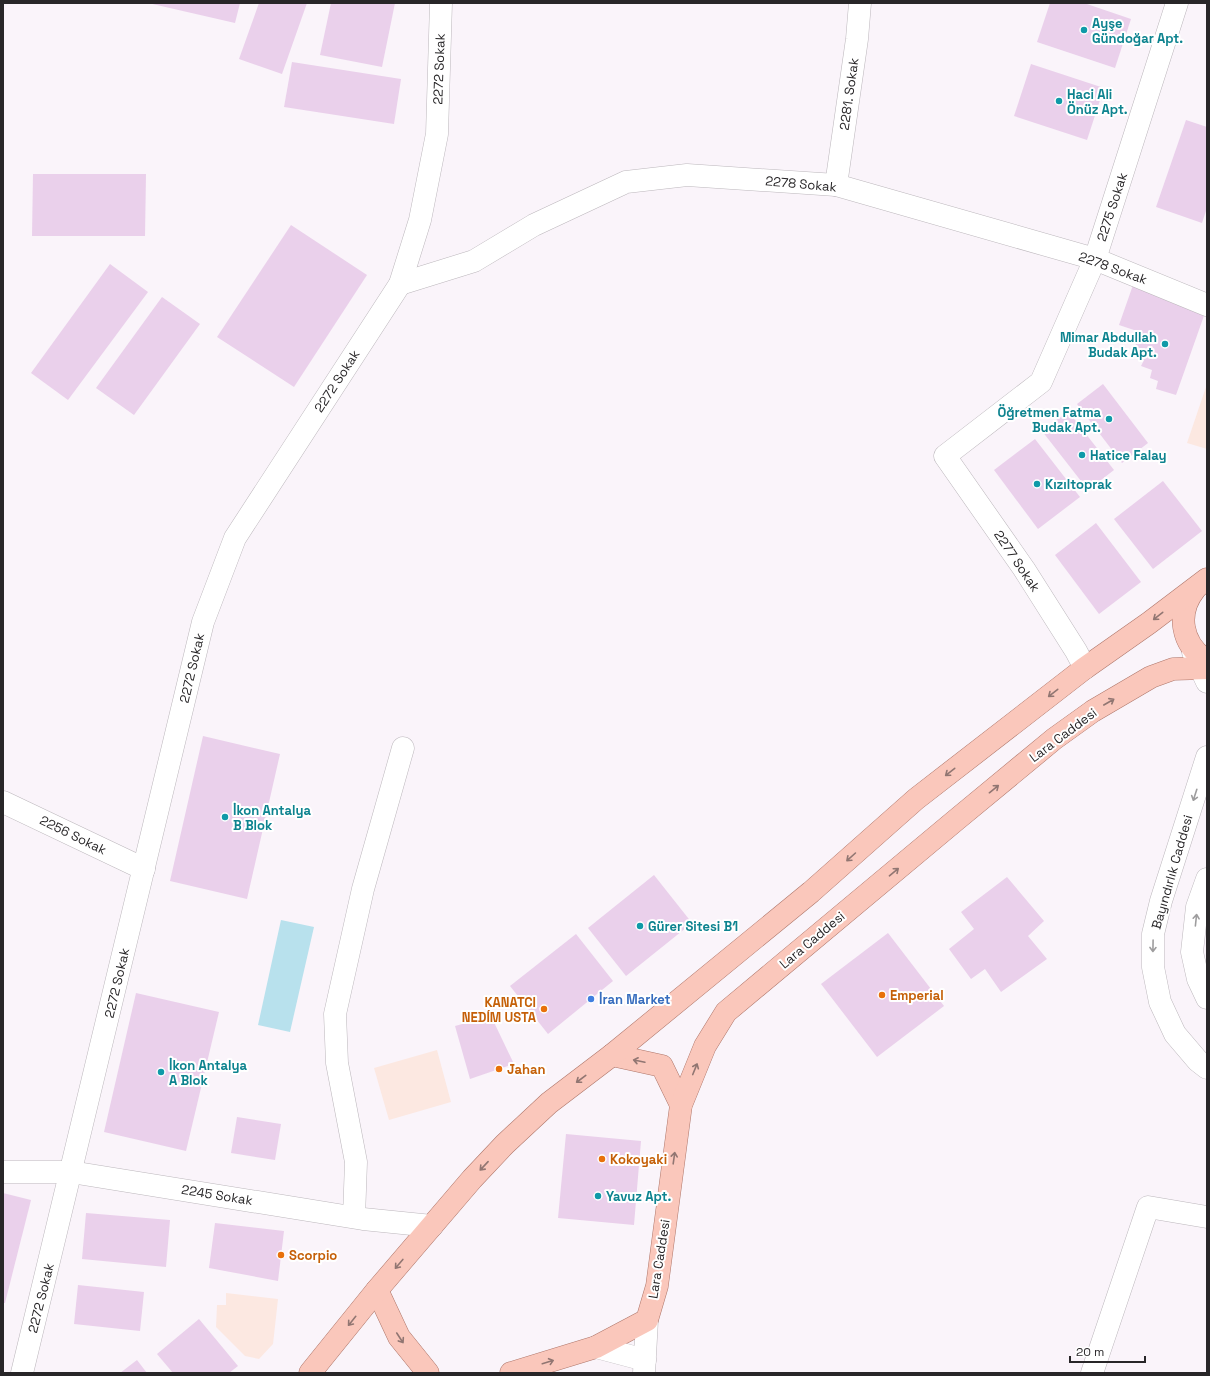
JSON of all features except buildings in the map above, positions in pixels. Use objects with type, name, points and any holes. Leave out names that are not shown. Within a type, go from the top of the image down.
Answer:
[{"type":"main road","points":[[310,1373],[377,1290],[472,1178],[505,1144],[549,1103],[612,1056],[811,892],[916,799],[1086,668],[1205,581]]},
{"type":"main road","points":[[1189,644],[1184,628],[1184,612],[1189,597],[1205,581]]},
{"type":"main road","name":"Lara Caddesi","points":[[647,1320],[657,1286],[681,1105],[704,1046],[726,1012],[1054,739],[1093,711],[1151,677],[1173,669],[1205,670]]},
{"type":"main road","points":[[612,1056],[662,1066],[681,1105]]},
{"type":"main road","points":[[377,1290],[399,1337],[428,1373]]},
{"type":"main road","points":[[511,1373],[596,1347],[647,1320]]},
{"type":"street","name":"2272 Sokak","points":[[22,1373],[203,622],[235,538],[400,284],[420,220],[437,134],[441,3]]},
{"type":"street","name":"2281. Sokak","points":[[836,185],[857,39],[860,3]]},
{"type":"street","name":"2275 Sokak","points":[[944,456],[1041,382],[1095,259],[1175,4]]},
{"type":"street","name":"2278 Sokak","points":[[400,284],[474,261],[534,225],[626,182],[687,175],[836,185],[1095,259],[1207,304]]},
{"type":"street","name":"2277 Sokak","points":[[944,456],[1024,569],[1086,668]]},
{"type":"street","points":[[1189,644],[1205,670]]},
{"type":"street","points":[[1173,669],[1194,677],[1207,688]]},
{"type":"street","points":[[354,1217],[356,1162],[337,1064],[335,1014],[363,889],[403,748]]},
{"type":"street","name":"Bayındırlık Caddesi","points":[[1207,757],[1161,901],[1154,934],[1153,967],[1160,1002],[1175,1034],[1198,1061],[1207,1068]]},
{"type":"street","name":"2256 Sokak","points":[[3,802],[144,869]]},
{"type":"street","points":[[1207,879],[1197,907],[1192,952],[1198,979],[1207,998]]},
{"type":"street","name":"2245 Sokak","points":[[3,1172],[71,1172],[354,1217],[432,1226]]},
{"type":"street","points":[[1092,1373],[1148,1208],[1207,1217]]},
{"type":"street","name":"Lara Caddesi","points":[[645,1366],[647,1320]]},
{"type":"street","points":[[596,1347],[645,1366]]},
{"type":"shaded area","points":[[1207,384],[1207,449],[1187,443]]},
{"type":"shaded area","points":[[437,1050],[451,1102],[389,1120],[374,1068]]},
{"type":"shaded area","points":[[226,1293],[278,1299],[273,1344],[259,1359],[245,1356],[216,1327],[217,1305],[226,1305]]},
{"type":"water","points":[[281,920],[314,927],[290,1032],[258,1025]]},
{"type":"place","name":"Ayşe Gündoğar Apt.","points":[[1084,30]]},
{"type":"place","name":"Haci Ali Önüz Apt.","points":[[1059,101]]},
{"type":"place","name":"Mimar Abdullah Budak Apt.","points":[[1165,344]]},
{"type":"place","name":"Öğretmen Fatma Budak Apt.","points":[[1109,419]]},
{"type":"place","name":"Hatice Falay","points":[[1082,455]]},
{"type":"place","name":"Kızıltoprak","points":[[1037,484]]},
{"type":"place","name":"İkon Antalya B Blok","points":[[225,817]]},
{"type":"place","name":"Gürer Sitesi B1","points":[[640,926]]},
{"type":"place","name":"Emperial","points":[[882,995]]},
{"type":"place","name":"İran Market","points":[[591,999]]},
{"type":"place","name":"KANATCI NEDÍM USTA","points":[[544,1009]]},
{"type":"place","name":"Jahan","points":[[499,1069]]},
{"type":"place","name":"İkon Antalya A Blok","points":[[161,1072]]},
{"type":"place","name":"Kokoyaki","points":[[602,1159]]},
{"type":"place","name":"Yavuz Apt.","points":[[598,1196]]},
{"type":"place","name":"Scorpio","points":[[281,1255]]}]
